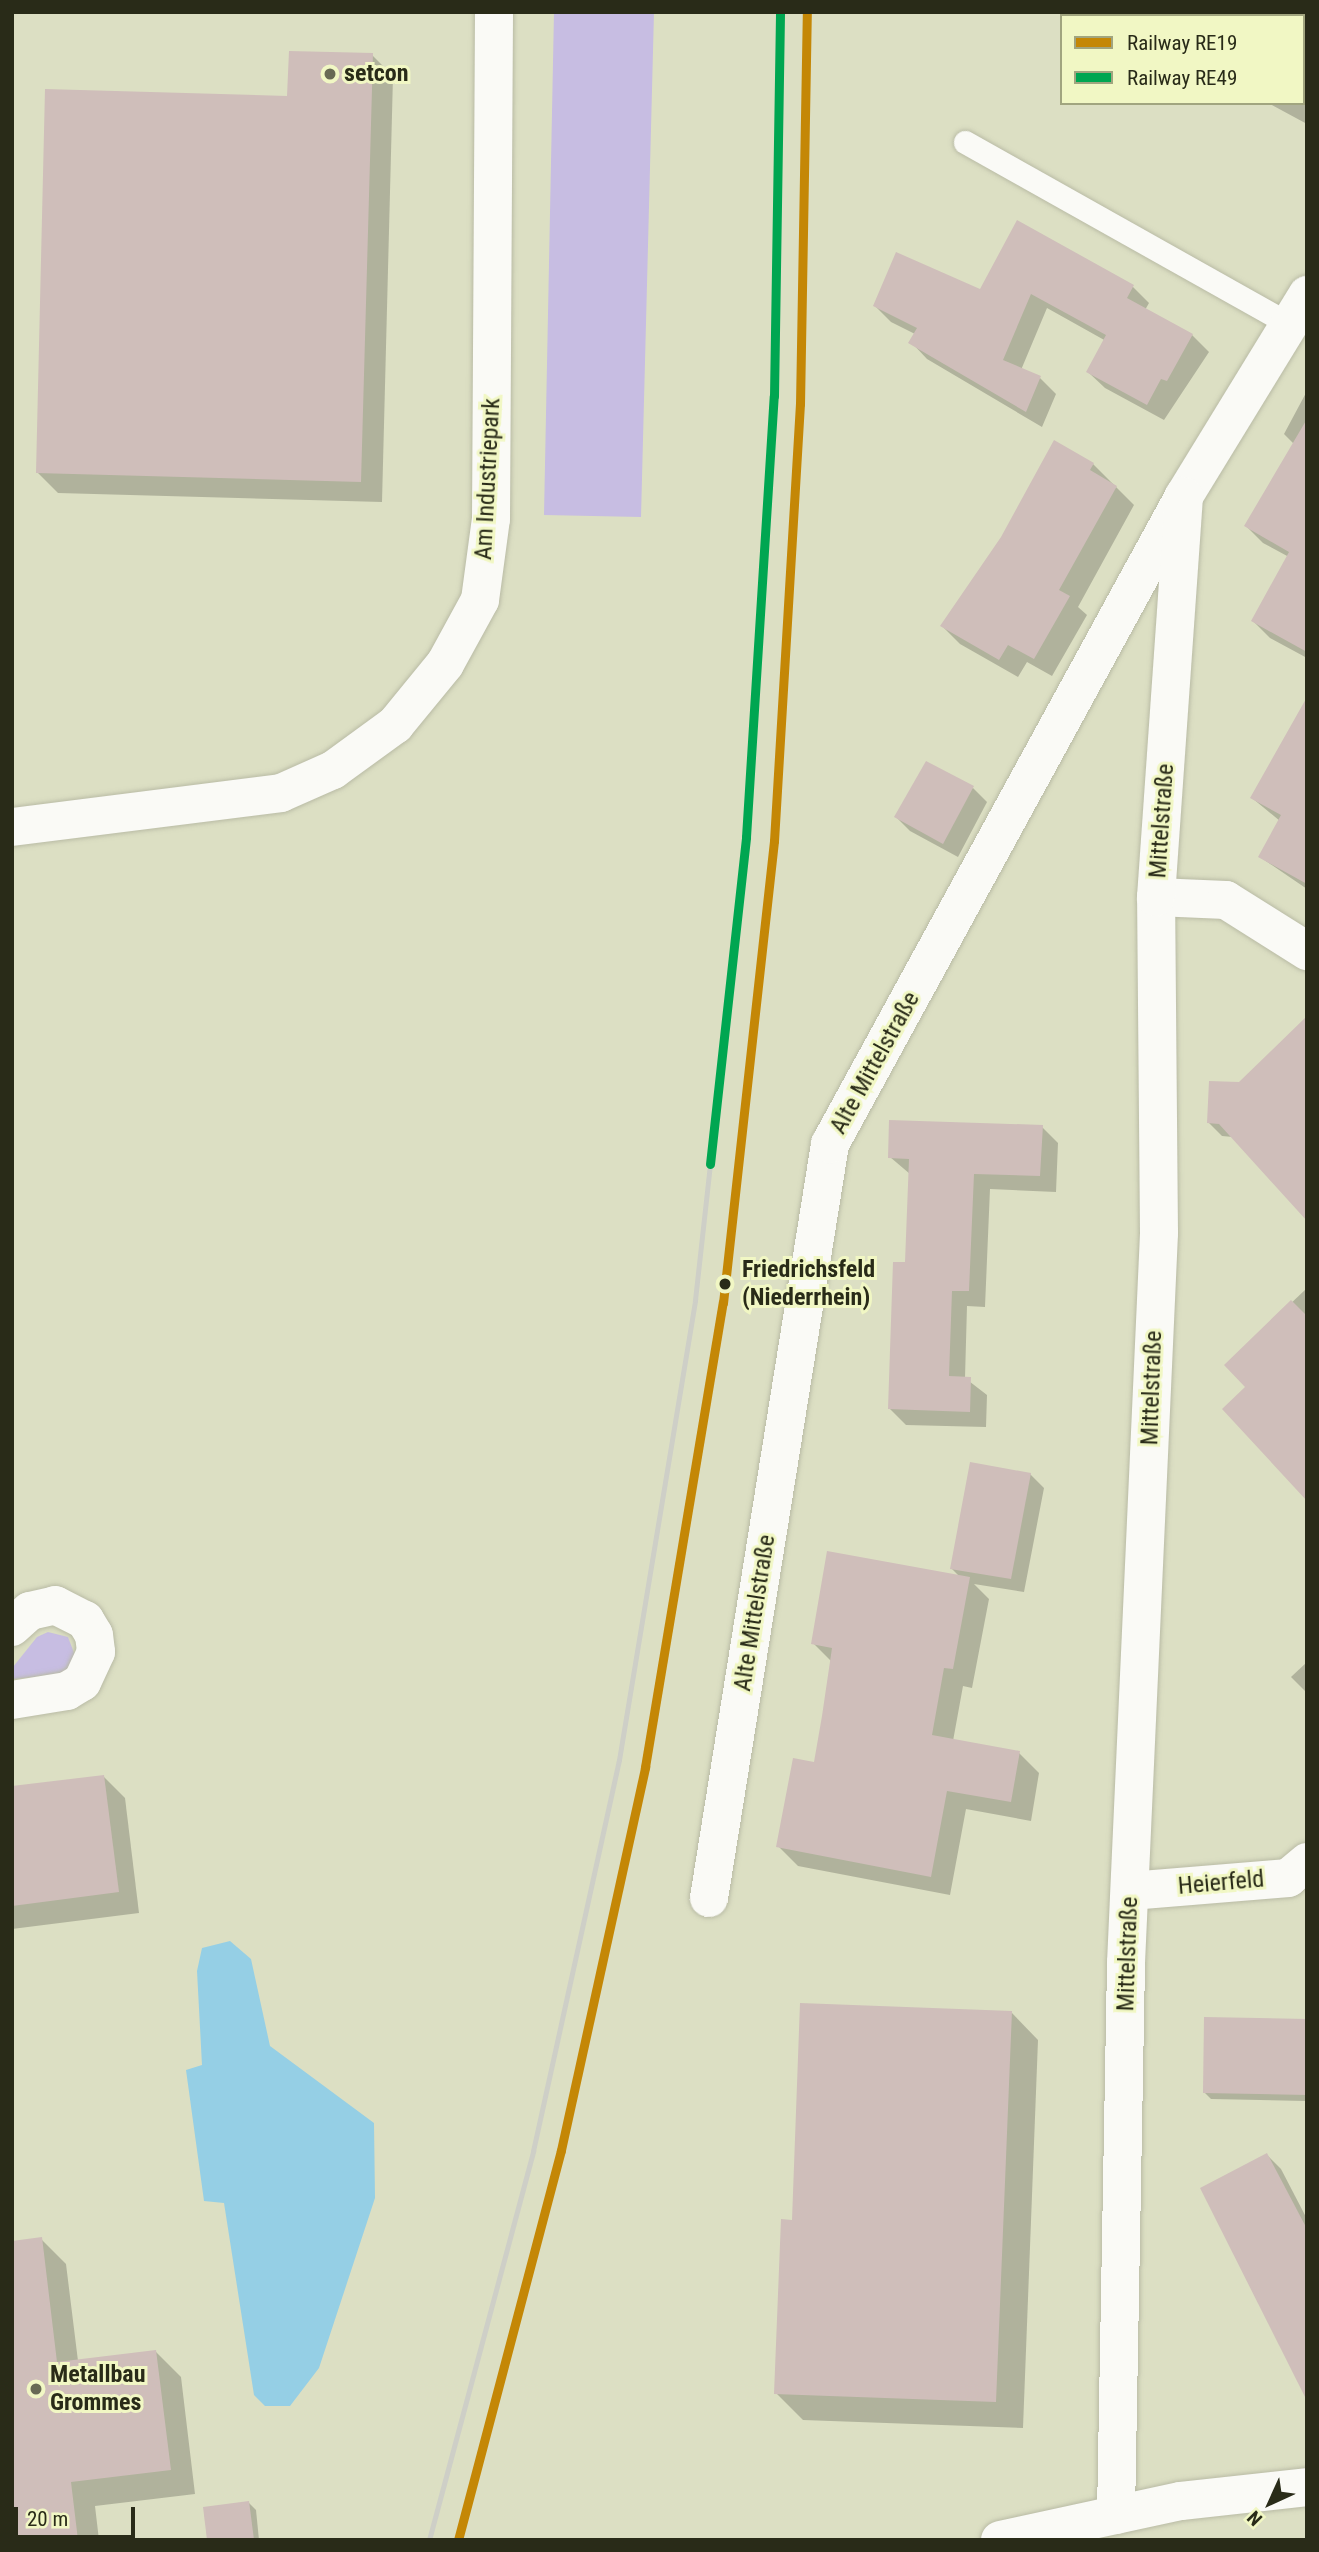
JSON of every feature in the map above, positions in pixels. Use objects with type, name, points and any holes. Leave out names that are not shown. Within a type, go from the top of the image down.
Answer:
[{"type":"street","name":"Am Industriepark","points":[[12,827],[281,793],[333,770],[395,725],[445,664],[480,600],[491,519],[494,12]]},
{"type":"street","name":"Mittelstraße","points":[[1116,2515],[1130,1891],[1159,1233],[1156,897],[1184,496],[1301,318]]},
{"type":"street","name":"Alte Mittelstraße","points":[[709,1898],[830,1144],[1184,496]]},
{"type":"street","points":[[1156,897],[1226,900],[1307,951]]},
{"type":"street","points":[[12,1627],[30,1611],[55,1605],[85,1620],[94,1635],[96,1652],[92,1669],[75,1687],[12,1700]]},
{"type":"street","name":"Heierfeld","points":[[1130,1891],[1288,1878],[1307,1862]]},
{"type":"street","points":[[1000,2540],[1221,2495],[1307,2487]]},
{"type":"lane","points":[[965,142],[1301,318]]},
{"type":"shaded area","points":[[554,12],[654,12],[641,517],[544,515]]},
{"type":"shaded area","points":[[48,1632],[68,1637],[76,1658],[63,1674],[14,1679],[13,1667],[37,1637]]},
{"type":"water","points":[[230,1941],[251,1959],[270,2046],[374,2123],[375,2198],[319,2368],[290,2406],[265,2406],[254,2395],[224,2203],[204,2201],[186,2070],[202,2065],[197,1971],[202,1948]]},
{"type":"building","points":[[289,51],[373,53],[361,482],[36,473],[45,89],[287,96]]},
{"type":"building","points":[[1017,220],[1134,285],[1127,298],[1193,334],[1167,381],[1161,379],[1147,405],[1086,372],[1106,335],[1031,294],[1003,360],[1041,376],[1026,412],[908,343],[917,328],[873,306],[896,252],[980,289]]},
{"type":"building","points":[[1307,419],[1307,652],[1251,621],[1289,552],[1244,526]]},
{"type":"building","points":[[1054,440],[1094,463],[1090,470],[1117,486],[1059,590],[1070,596],[1034,659],[1008,645],[999,660],[940,626],[1001,537]]},
{"type":"building","points":[[1307,697],[1307,884],[1258,857],[1281,815],[1250,798]]},
{"type":"building","points":[[926,761],[974,786],[943,844],[894,817]]},
{"type":"building","points":[[1307,1016],[1307,1221],[1219,1124],[1207,1123],[1209,1081],[1239,1082]]},
{"type":"building","points":[[889,1120],[1043,1125],[1040,1176],[974,1174],[969,1291],[952,1291],[949,1376],[971,1377],[970,1412],[888,1409],[893,1262],[905,1262],[909,1159],[888,1158]]},
{"type":"building","points":[[1291,1300],[1307,1316],[1307,1501],[1222,1409],[1245,1387],[1224,1365]]},
{"type":"building","points":[[970,1462],[1031,1473],[1011,1579],[950,1569]]},
{"type":"building","points":[[827,1551],[970,1577],[953,1669],[944,1668],[932,1735],[1020,1751],[1011,1802],[947,1791],[931,1877],[776,1847],[793,1758],[814,1762],[822,1716],[832,1648],[811,1644]]},
{"type":"building","points":[[104,1775],[119,1892],[12,1906],[12,1786]]},
{"type":"building","points":[[800,2003],[1012,2011],[996,2402],[774,2394],[781,2219],[792,2220]]},
{"type":"building","points":[[1204,2017],[1307,2019],[1307,2095],[1203,2093]]},
{"type":"building","points":[[1267,2153],[1307,2229],[1307,2401],[1200,2188]]},
{"type":"building","points":[[42,2237],[57,2362],[156,2350],[171,2470],[71,2482],[78,2540],[12,2540],[12,2241]]},
{"type":"building","points":[[249,2501],[254,2540],[207,2540],[203,2507]]},
{"type":"railway","points":[[429,2540],[533,2151],[619,1760],[695,1300],[710,1164]]},
{"type":"rail line","name":"RE49","points":[[710,1164],[746,837],[774,396],[780,12]]},
{"type":"rail line","name":"RE19","points":[[458,2540],[561,2150],[645,1767],[723,1303],[774,841],[800,404],[807,12]]},
{"type":"place","name":"setcon","points":[[330,74]]},
{"type":"place","name":"Friedrichsfeld (Niederrhein)","points":[[725,1284]]},
{"type":"place","name":"Metallbau Grommes","points":[[36,2389]]}]
